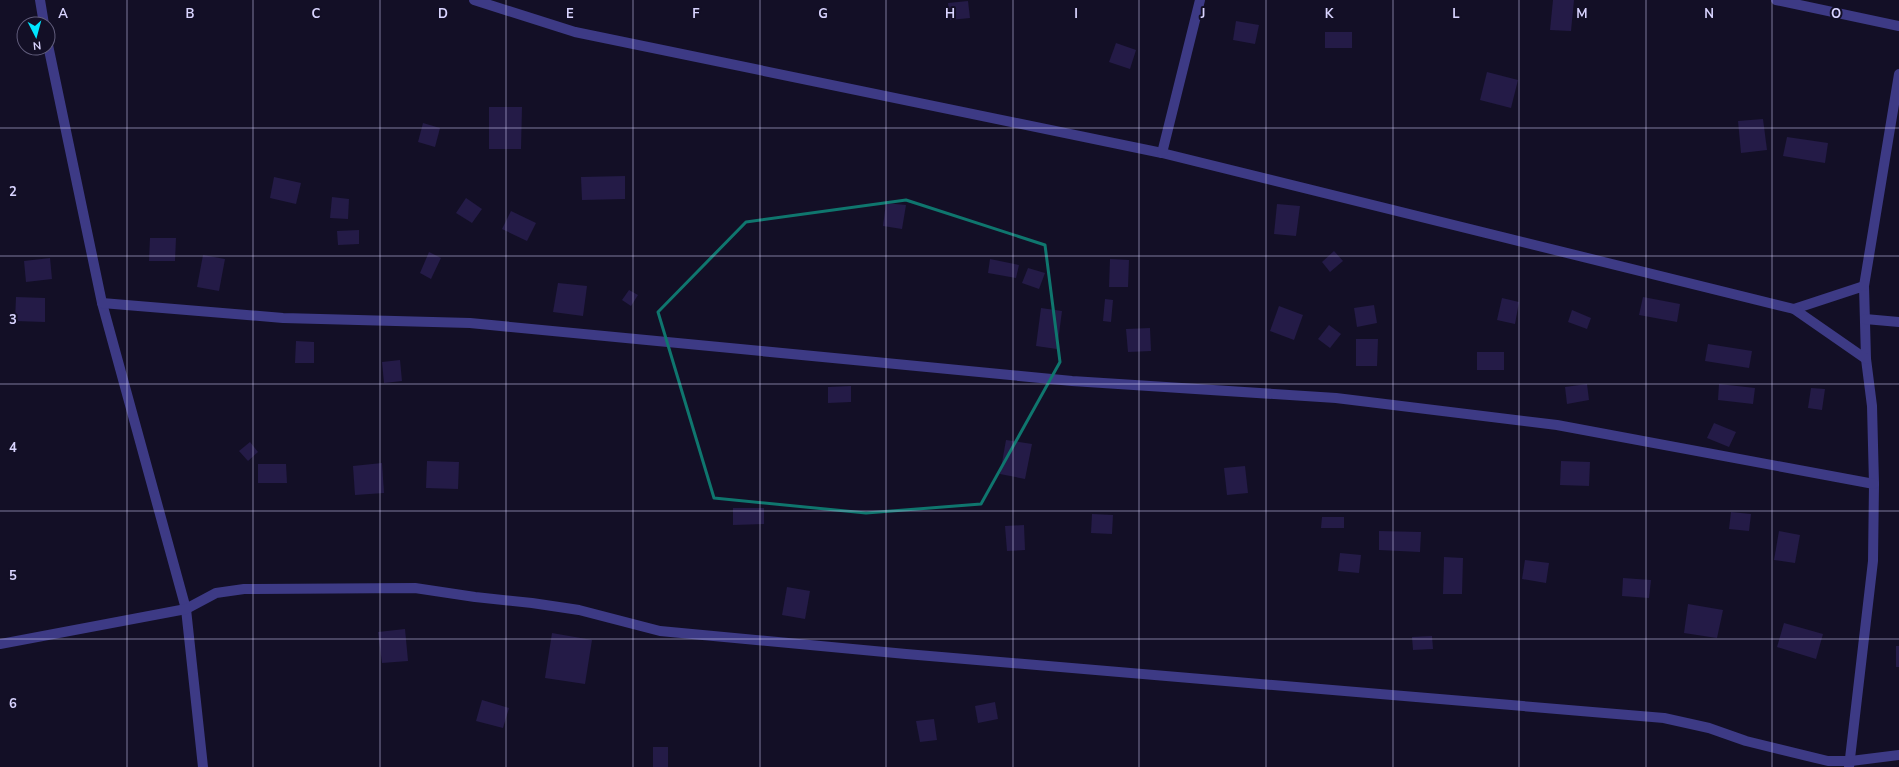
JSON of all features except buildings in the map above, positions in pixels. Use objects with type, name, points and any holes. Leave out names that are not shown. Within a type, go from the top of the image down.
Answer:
[{"type":"street","points":[[40,0],[43,16]]},
{"type":"street","points":[[474,0],[575,32],[1162,152],[1794,309],[1866,359]]},
{"type":"street","points":[[1162,152],[1200,0]]},
{"type":"street","points":[[1776,0],[1899,26]]},
{"type":"street","points":[[50,56],[102,303],[186,609],[203,767]]},
{"type":"street","points":[[1850,764],[1873,561],[1874,484],[1872,406],[1866,359],[1864,286],[1899,74]]},
{"type":"street","points":[[1794,309],[1864,286]]},
{"type":"street","points":[[102,303],[283,318],[470,323],[1072,381],[1336,398],[1557,425],[1874,484]]},
{"type":"street","points":[[1865,319],[1899,322]]},
{"type":"street","points":[[0,644],[186,609],[216,592],[244,589],[415,588],[475,597],[532,602],[580,610],[660,631],[914,655],[1664,718],[1709,728],[1746,741],[1808,757],[1850,764],[1899,755]]},
{"type":"highlighted area","points":[[906,200],[1045,245],[1060,362],[981,504],[866,513],[714,498],[658,312],[746,222]]}]
